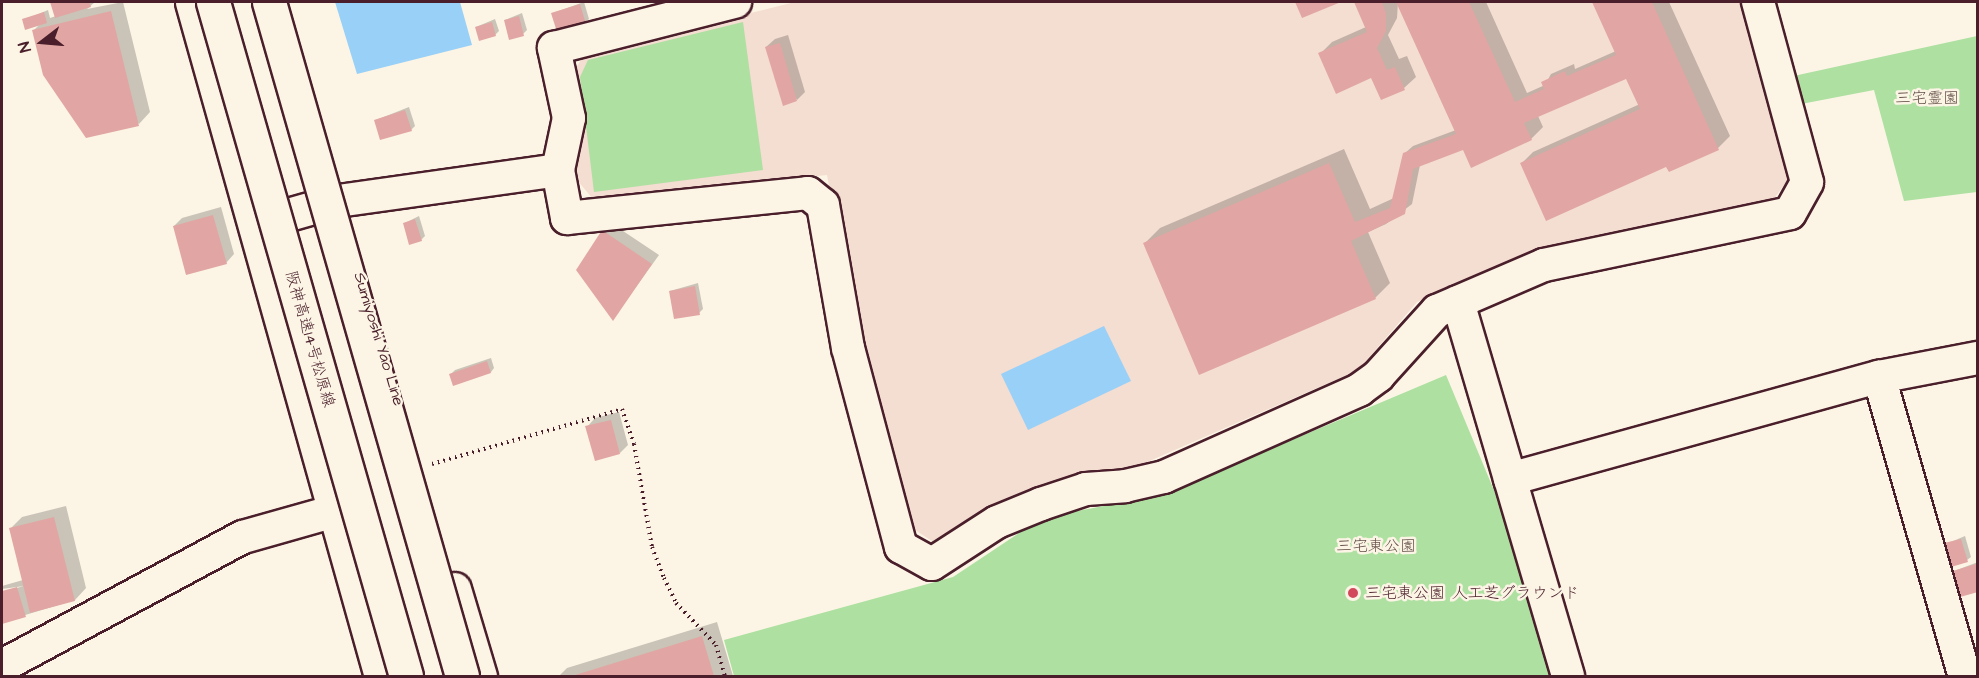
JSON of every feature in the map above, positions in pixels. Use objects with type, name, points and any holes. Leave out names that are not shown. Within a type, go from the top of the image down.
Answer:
[{"type":"main road","points":[[192,2],[257,224],[381,676]]},
{"type":"main road","name":"阪神高速14号松原線","points":[[213,2],[406,676]]},
{"type":"main road","points":[[269,2],[462,676]]},
{"type":"main road","name":"Sumiyoshi Yao Line","points":[[276,2],[480,676]]},
{"type":"street","points":[[735,2],[554,48],[569,118],[558,170],[567,218],[808,193],[823,205],[848,348],[901,547],[932,564],[997,522],[1041,504],[1086,489],[1125,486],[1164,477],[1359,390],[1378,376],[1437,311],[1544,265],[1790,213],[1807,182],[1758,2]]},
{"type":"street","points":[[257,224],[338,201],[558,170]]},
{"type":"street","points":[[1458,302],[1568,676]]},
{"type":"street","points":[[1510,479],[1879,377],[1977,358]]},
{"type":"street","points":[[1879,377],[1965,676]]},
{"type":"street","points":[[2,666],[243,537],[335,511]]},
{"type":"path","points":[[417,468],[622,409],[634,444],[652,547],[676,603],[716,645],[725,676]]},
{"type":"shaded area","points":[[795,2],[1744,2],[1791,175],[1771,203],[1533,252],[1417,302],[1358,370],[1122,473],[1044,483],[932,541],[909,526],[856,324],[827,175],[593,199],[572,174],[572,74],[585,54]]},
{"type":"green space","points":[[743,22],[763,170],[594,192],[580,77],[588,60]]},
{"type":"green space","name":"三宅霊園","points":[[1977,36],[1977,192],[1904,201],[1874,90],[1796,105],[1789,77]]},
{"type":"green space","name":"三宅東公園","points":[[1446,375],[1513,536],[1553,676],[734,676],[724,640],[953,577],[1028,527],[1072,512],[1162,495]]},
{"type":"water","points":[[335,2],[460,2],[472,45],[357,74]]},
{"type":"water","points":[[1104,326],[1131,381],[1028,430],[1001,374]]},
{"type":"building","points":[[50,2],[89,2],[91,7],[55,18]]},
{"type":"building","points":[[1295,2],[1341,2],[1302,18]]},
{"type":"building","points":[[1354,2],[1382,2],[1386,13],[1386,31],[1377,48],[1387,70],[1395,67],[1405,90],[1381,100],[1371,78],[1336,94],[1318,53],[1367,32]]},
{"type":"building","points":[[1396,2],[1469,2],[1515,102],[1544,89],[1541,82],[1565,71],[1567,76],[1616,55],[1592,2],[1652,2],[1719,150],[1669,172],[1666,167],[1546,221],[1520,163],[1640,109],[1626,79],[1524,123],[1532,140],[1471,168],[1463,150],[1413,169],[1405,214],[1351,241],[1376,299],[1199,375],[1143,243],[1329,163],[1355,222],[1390,208],[1403,153],[1456,134]]},
{"type":"building","points":[[580,4],[586,24],[557,32],[551,13]]},
{"type":"building","points":[[111,11],[139,126],[86,138],[43,75],[32,30]]},
{"type":"building","points":[[44,12],[47,23],[25,30],[22,19]]},
{"type":"building","points":[[519,16],[524,36],[509,40],[504,20]]},
{"type":"building","points":[[492,22],[496,36],[479,41],[475,27]]},
{"type":"building","points":[[780,43],[797,101],[783,106],[765,47]]},
{"type":"building","points":[[405,110],[412,131],[380,140],[374,120]]},
{"type":"building","points":[[213,215],[227,264],[186,275],[173,226]]},
{"type":"building","points":[[415,219],[422,241],[409,245],[403,223]]},
{"type":"building","points":[[602,230],[652,264],[613,321],[576,270]]},
{"type":"building","points":[[695,286],[700,315],[674,319],[669,291]]},
{"type":"building","points":[[487,361],[491,373],[453,386],[449,374]]},
{"type":"building","points":[[611,420],[620,454],[595,461],[585,426]]},
{"type":"building","points":[[54,517],[75,601],[30,613],[9,528]]},
{"type":"building","points":[[1961,539],[1968,562],[1951,567],[1944,543]]},
{"type":"building","points":[[1976,564],[1978,592],[1960,597],[1953,571]]},
{"type":"building","points":[[17,587],[26,617],[2,624],[2,591]]},
{"type":"building","points":[[702,636],[714,676],[572,676]]},
{"type":"place","name":"三宅東公園 人工芝グラウンド","points":[[1353,593]]}]
